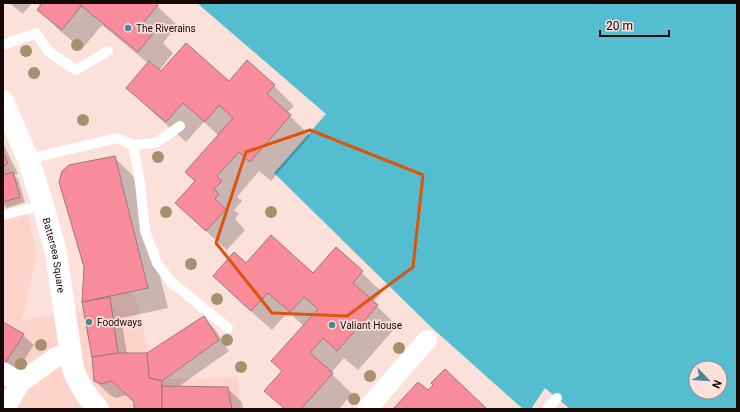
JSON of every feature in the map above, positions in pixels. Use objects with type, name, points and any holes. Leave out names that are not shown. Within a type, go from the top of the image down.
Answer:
[{"type":"main road","name":"Battersea Square","points":[[3,101],[28,159],[43,205],[56,253],[73,369],[79,385],[98,409]]},
{"type":"street","points":[[367,409],[428,340]]},
{"type":"street","points":[[5,409],[20,382],[56,357],[70,354]]},
{"type":"street","points":[[3,372],[20,382]]},
{"type":"lane","points":[[3,45],[36,33],[49,52],[76,70],[108,51]]},
{"type":"lane","points":[[28,159],[117,138],[133,145],[156,143],[180,126]]},
{"type":"lane","points":[[133,145],[140,183],[145,231],[157,263],[171,282],[228,328]]},
{"type":"lane","points":[[3,215],[43,205]]},
{"type":"lane","points":[[547,409],[557,398]]},
{"type":"highlighted area","points":[[310,130],[423,175],[413,267],[347,316],[272,313],[216,243],[246,152]]},
{"type":"shaded area","points":[[3,152],[28,215],[37,255],[22,320],[85,310],[84,299],[112,296],[132,291],[137,303],[148,349],[151,377],[166,379],[238,377],[240,409],[3,409]]},
{"type":"water","points":[[197,3],[737,3],[737,409],[570,409],[545,388],[531,409],[523,409],[431,327],[274,173],[326,114]]},
{"type":"building","points":[[39,3],[78,3],[81,6],[62,30],[37,10],[41,5]]},
{"type":"building","name":"The Riverains","points":[[78,3],[156,3],[158,5],[143,23],[154,32],[138,52]]},
{"type":"building","points":[[186,43],[229,81],[247,60],[275,85],[267,94],[291,115],[250,162],[239,152],[217,176],[222,181],[214,189],[219,194],[215,199],[226,209],[206,231],[175,203],[195,181],[185,172],[233,118],[219,105],[205,122],[183,103],[166,122],[126,88],[149,61],[161,71]]},
{"type":"building","points":[[3,152],[8,163],[3,166]]},
{"type":"building","points":[[115,156],[148,288],[82,302],[84,267],[59,182],[62,171],[69,165]]},
{"type":"building","points":[[13,172],[20,197],[3,202],[3,175]]},
{"type":"building","name":"Valiant House","points":[[271,235],[313,273],[336,247],[363,271],[353,283],[378,305],[337,351],[323,338],[310,353],[333,373],[301,409],[285,409],[264,391],[282,371],[271,361],[318,309],[304,297],[290,312],[268,293],[251,311],[213,276],[234,252],[246,263]]},
{"type":"building","points":[[110,297],[118,353],[92,357],[82,302]]},
{"type":"building","points":[[204,316],[219,340],[162,381],[149,378],[147,353]]},
{"type":"building","points":[[3,322],[24,334],[3,366]]},
{"type":"building","points":[[118,353],[147,353],[149,378],[162,381],[162,409],[134,409],[134,402],[112,381],[101,384],[94,381],[92,357]]},
{"type":"building","points":[[445,369],[487,409],[393,409],[418,382],[428,390],[433,385],[431,383]]},
{"type":"building","points":[[162,386],[228,387],[232,409],[162,409]]},
{"type":"place","name":"The Riverains","points":[[128,28]]},
{"type":"place","name":"Foodways","points":[[89,322]]},
{"type":"place","name":"Valiant House","points":[[332,325]]}]
